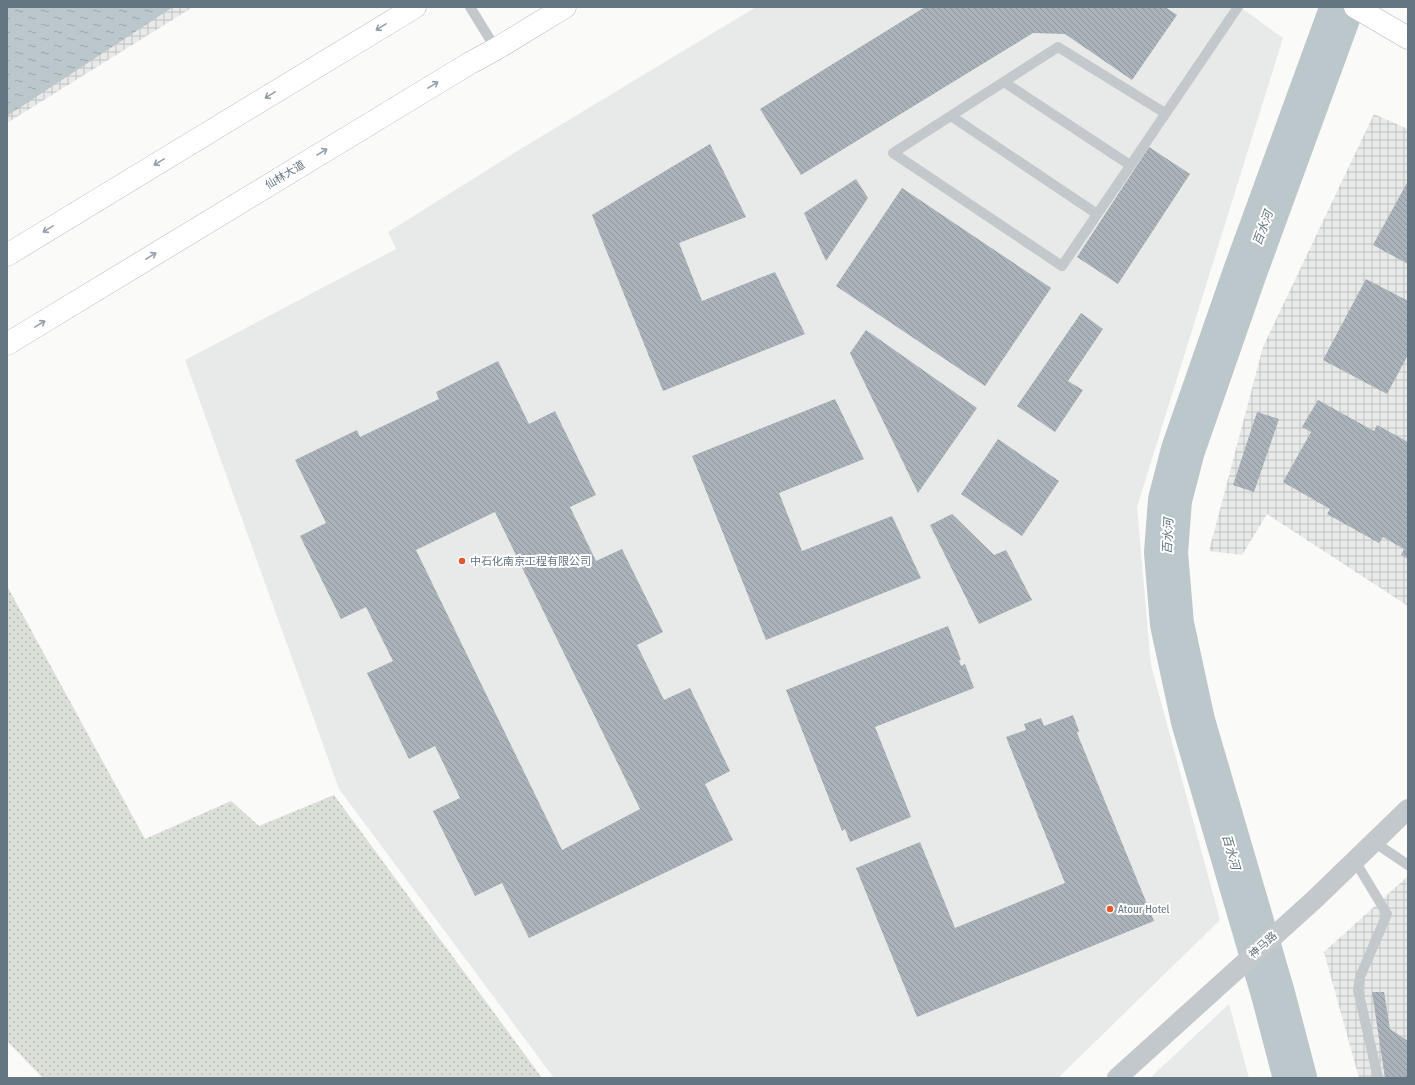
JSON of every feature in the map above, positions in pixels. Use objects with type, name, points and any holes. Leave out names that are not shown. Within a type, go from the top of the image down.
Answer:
[{"type":"main road","points":[[7,255],[415,7]]},
{"type":"main road","name":"仙林大道","points":[[7,344],[463,67],[496,49],[565,7]]},
{"type":"main road","points":[[1355,7],[1400,33]]},
{"type":"street","name":"神马路","points":[[1116,1078],[1315,898],[1408,809]]},
{"type":"lane","points":[[470,7],[496,49]]},
{"type":"lane","points":[[1165,113],[1058,47],[893,153],[1062,266],[1238,7]]},
{"type":"lane","points":[[1004,82],[1130,165]]},
{"type":"lane","points":[[951,116],[1097,214]]},
{"type":"lane","points":[[1374,842],[1408,865]]},
{"type":"lane","points":[[1355,861],[1387,914],[1360,977],[1358,990],[1378,1078]]},
{"type":"shaded area","points":[[7,7],[193,7],[7,123]]},
{"type":"shaded area","points":[[756,7],[1240,7],[1283,38],[1137,507],[1151,665],[1220,920],[1058,1078],[554,1078],[339,789],[185,360],[396,249],[388,232],[519,150]]},
{"type":"shaded area","points":[[1374,114],[1408,129],[1408,606],[1267,514],[1242,555],[1209,551],[1263,347]]},
{"type":"shaded area","points":[[7,586],[145,839],[231,801],[259,826],[334,795],[542,1078],[43,1078],[7,1041]]},
{"type":"shaded area","points":[[1408,876],[1408,1078],[1359,1078],[1324,952]]},
{"type":"shaded area","points":[[1229,1004],[1249,1078],[1150,1078]]},
{"type":"water","points":[[7,7],[173,7],[7,116]]},
{"type":"building","points":[[925,7],[1165,7],[1177,15],[1132,80],[1065,34],[1033,33],[801,175],[760,109]]},
{"type":"building","points":[[710,144],[746,217],[679,243],[702,301],[775,272],[805,334],[663,391],[592,215]]},
{"type":"building","points":[[1149,147],[1190,174],[1118,284],[1077,257]]},
{"type":"building","points":[[856,179],[868,198],[826,261],[804,213]]},
{"type":"building","points":[[1408,181],[1408,264],[1373,245]]},
{"type":"building","points":[[902,188],[1051,288],[985,386],[836,286]]},
{"type":"building","points":[[1366,279],[1408,301],[1408,355],[1387,394],[1323,360]]},
{"type":"building","points":[[1081,313],[1103,329],[1068,381],[1083,390],[1055,432],[1017,406]]},
{"type":"building","points":[[866,330],[977,408],[918,493],[850,353]]},
{"type":"building","points":[[498,361],[529,424],[555,411],[596,495],[570,507],[596,561],[622,549],[663,632],[637,645],[664,700],[690,688],[730,771],[705,784],[733,840],[529,938],[502,883],[475,896],[433,811],[460,798],[435,746],[409,759],[367,673],[393,661],[366,607],[341,619],[300,536],[326,523],[295,460],[357,430],[360,437],[439,399],[436,392]],"holes":[[[495,512],[640,809],[562,850],[416,550]]]},
{"type":"building","points":[[835,399],[864,459],[779,493],[802,551],[892,516],[921,578],[766,640],[692,456]]},
{"type":"building","points":[[1318,400],[1374,431],[1377,425],[1408,442],[1408,559],[1401,555],[1404,549],[1383,537],[1379,543],[1327,514],[1330,509],[1283,482],[1311,432],[1302,427]]},
{"type":"building","points":[[1257,412],[1279,419],[1254,492],[1233,485]]},
{"type":"building","points":[[998,439],[1059,481],[1022,536],[961,494]]},
{"type":"building","points":[[952,514],[994,555],[1006,550],[1032,600],[979,624],[930,525]]},
{"type":"building","points":[[948,626],[961,660],[959,660],[961,666],[965,664],[974,688],[875,727],[911,817],[850,842],[845,829],[842,831],[786,690]]},
{"type":"building","points":[[1073,715],[1079,731],[1077,733],[1154,921],[917,1017],[856,868],[920,842],[955,928],[1065,883],[1006,737],[1026,730],[1024,724],[1041,718],[1044,726]]},
{"type":"building","points":[[1372,992],[1384,992],[1390,1029],[1408,1041],[1408,1078],[1385,1078]]},
{"type":"waterway","name":"百水河","points":[[1295,1078],[1273,994],[1193,721],[1172,624],[1166,553],[1170,500],[1183,450],[1245,272],[1342,7]]},
{"type":"place","name":"中石化南京工程有限公司","points":[[462,561]]},
{"type":"place","name":"Atour Hotel","points":[[1110,909]]}]
